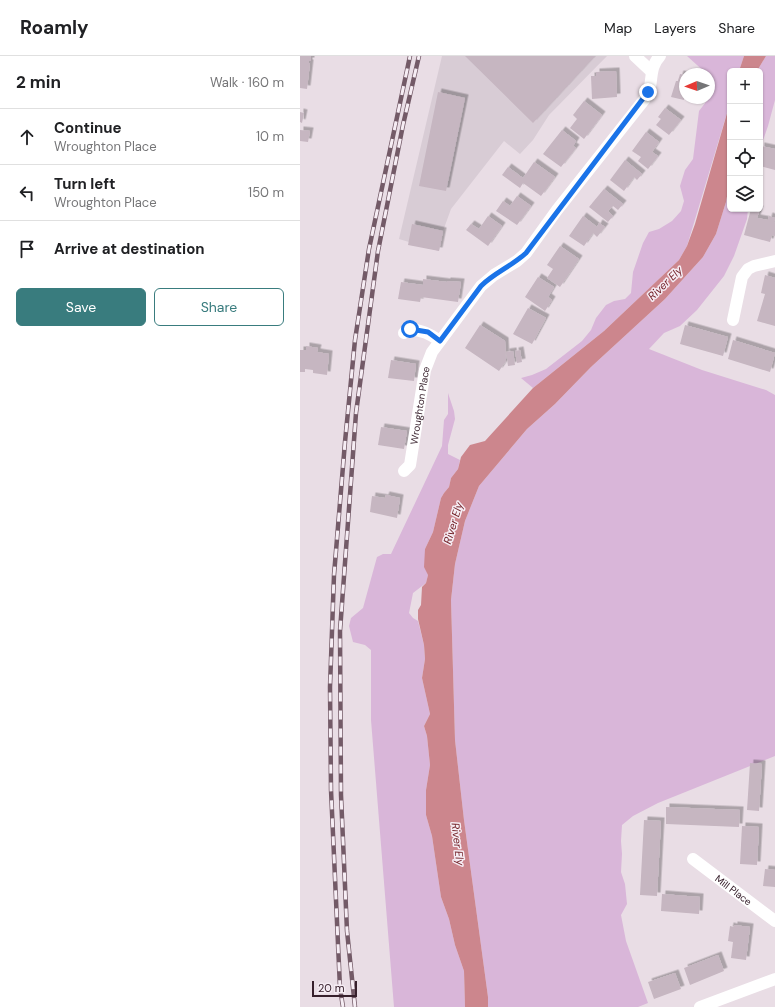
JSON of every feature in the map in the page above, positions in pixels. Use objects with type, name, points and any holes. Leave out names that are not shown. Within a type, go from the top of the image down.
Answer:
[{"type":"street","points":[[635,56],[651,71]]},
{"type":"street","name":"Wroughton Place","points":[[404,471],[410,465],[425,370],[428,360],[440,341],[486,280],[517,262],[533,244],[557,210],[644,100],[650,88],[651,71],[660,56]]},
{"type":"street","points":[[733,320],[742,276],[754,266],[775,261]]},
{"type":"street","points":[[404,333],[410,329],[428,332],[440,341]]},
{"type":"street","name":"Mill Place","points":[[693,859],[775,921]]},
{"type":"street","points":[[700,1007],[775,979]]},
{"type":"shaded area","points":[[442,56],[607,56],[549,115],[533,140],[520,154],[504,141],[451,209],[443,231],[439,251],[399,239]]},
{"type":"shaded area","points":[[687,56],[744,56],[740,68],[727,68],[727,113],[687,246],[679,260],[604,331],[533,388],[521,378],[546,369],[582,341],[591,330],[596,318],[606,305],[614,301],[625,299],[631,293],[633,272],[643,243],[649,232],[659,229],[672,221],[681,211],[684,201],[680,186],[685,170],[693,159],[699,111],[704,104],[715,104],[715,68],[700,68]]},
{"type":"shaded area","points":[[766,56],[775,56],[775,100],[763,140],[763,68],[759,68]]},
{"type":"shaded area","points":[[727,196],[727,212],[748,212],[747,219],[734,256],[724,276],[697,310],[680,326],[664,333],[649,349],[702,370],[766,390],[775,395],[775,756],[658,803],[633,816],[622,825],[621,872],[625,884],[627,904],[621,915],[626,941],[648,1003],[638,1007],[488,1007],[488,997],[464,820],[455,740],[451,600],[455,564],[465,521],[479,486],[527,429],[555,404],[591,367],[665,299],[703,257],[716,234]]},
{"type":"shaded area","points":[[448,393],[455,419],[448,445],[448,454],[460,460],[458,469],[451,478],[449,487],[441,498],[433,532],[425,549],[428,575],[426,583],[413,593],[409,613],[418,621],[424,645],[425,659],[422,678],[430,714],[424,726],[427,736],[430,765],[426,790],[426,815],[432,836],[441,897],[464,971],[465,1007],[394,1007],[371,720],[371,650],[365,645],[353,642],[349,626],[351,618],[363,608],[377,557],[383,554],[391,554],[442,446],[444,420],[448,414]]},
{"type":"water","points":[[744,56],[766,56],[759,68],[740,68]]},
{"type":"water","name":"River Ely","points":[[727,113],[727,196],[716,234],[703,257],[665,299],[591,367],[555,404],[527,429],[479,486],[465,521],[455,564],[451,600],[455,740],[464,820],[488,997],[488,1007],[465,1007],[464,971],[441,897],[432,836],[426,815],[426,790],[430,765],[427,736],[424,726],[430,714],[422,678],[425,659],[424,645],[418,619],[418,610],[421,605],[422,587],[426,583],[428,575],[424,567],[425,549],[433,532],[441,498],[449,487],[451,478],[458,469],[461,457],[470,445],[485,441],[533,388],[604,331],[679,260],[687,246],[695,224]]},
{"type":"building","points":[[300,56],[311,56],[311,61],[309,61],[307,89],[300,88]]},
{"type":"building","points":[[465,56],[595,56],[533,123]]},
{"type":"building","points":[[616,71],[617,97],[592,99],[591,76],[596,76],[596,72]]},
{"type":"building","points":[[679,78],[679,99],[671,97],[676,81],[678,81]]},
{"type":"building","points":[[438,92],[465,98],[446,191],[419,186]]},
{"type":"building","points":[[584,101],[602,115],[584,139],[570,128],[577,119],[573,115]]},
{"type":"building","points":[[665,108],[681,120],[669,135],[656,125],[661,119],[658,117]]},
{"type":"building","points":[[300,112],[304,113],[302,123],[300,122]]},
{"type":"building","points":[[300,130],[310,131],[308,142],[300,141]]},
{"type":"building","points":[[562,130],[576,141],[573,146],[576,148],[561,167],[543,154]]},
{"type":"building","points":[[646,132],[659,142],[652,152],[658,156],[648,169],[638,161],[641,157],[632,151]]},
{"type":"building","points":[[763,146],[775,149],[775,170],[763,167]]},
{"type":"building","points":[[625,160],[642,174],[637,180],[634,177],[624,191],[610,180]]},
{"type":"building","points":[[534,162],[555,177],[541,196],[523,183],[520,188],[502,175],[508,167],[523,178]]},
{"type":"building","points":[[604,189],[623,204],[618,210],[613,206],[608,211],[613,216],[608,222],[589,207]]},
{"type":"building","points":[[517,196],[531,206],[517,225],[496,211],[503,201],[510,206]]},
{"type":"building","points":[[750,212],[759,212],[757,218],[768,220],[769,216],[775,218],[775,236],[772,235],[770,242],[744,235]]},
{"type":"building","points":[[488,216],[502,226],[488,246],[466,230],[471,224],[479,229]]},
{"type":"building","points":[[583,216],[597,227],[599,223],[605,227],[597,237],[593,233],[584,246],[569,236]]},
{"type":"building","points":[[412,224],[443,231],[439,251],[408,245]]},
{"type":"building","points":[[560,246],[579,259],[560,287],[547,278],[553,269],[547,265]]},
{"type":"building","points":[[765,275],[775,278],[775,326],[757,321],[765,294],[761,293]]},
{"type":"building","points":[[538,277],[554,287],[548,297],[552,300],[545,311],[525,297]]},
{"type":"building","points":[[423,279],[461,282],[458,302],[421,297],[420,302],[398,299],[401,282],[423,285]]},
{"type":"building","points":[[528,308],[546,318],[532,344],[513,334]]},
{"type":"building","points":[[480,325],[505,341],[506,361],[499,371],[465,348]]},
{"type":"building","points":[[685,325],[728,337],[723,356],[680,344]]},
{"type":"building","points":[[733,340],[775,353],[770,372],[728,359]]},
{"type":"building","points":[[306,346],[318,348],[317,352],[329,354],[327,375],[313,373],[313,370],[305,369],[305,372],[300,372],[300,350],[306,350]]},
{"type":"building","points":[[520,350],[522,362],[517,363],[515,351]]},
{"type":"building","points":[[513,351],[515,365],[508,366],[506,352]]},
{"type":"building","points":[[391,360],[416,364],[414,381],[388,378]]},
{"type":"building","points":[[381,427],[407,431],[404,449],[378,445]]},
{"type":"building","points":[[386,495],[400,498],[397,518],[370,512],[372,496],[385,498]]},
{"type":"building","points":[[750,763],[762,764],[759,811],[747,810]]},
{"type":"building","points":[[666,807],[740,810],[739,827],[666,824]]},
{"type":"building","points":[[644,820],[661,821],[657,896],[640,895]]},
{"type":"building","points":[[742,826],[759,827],[757,865],[740,864]]},
{"type":"building","points":[[765,869],[775,870],[775,887],[763,886]]},
{"type":"building","points":[[662,894],[700,897],[699,914],[661,911]]},
{"type":"building","points":[[734,925],[750,927],[746,960],[731,958],[733,942],[728,941],[730,926],[734,927]]},
{"type":"building","points":[[718,955],[724,971],[690,985],[684,968]]},
{"type":"building","points":[[675,973],[681,989],[654,999],[648,982]]},
{"type":"railway","points":[[343,1007],[340,988],[331,790],[330,687],[334,575],[355,340],[369,249],[410,56]]},
{"type":"railway","points":[[355,1007],[347,931],[341,795],[340,631],[356,413],[378,251],[403,125],[419,56]]},
{"type":"route","points":[[410,329],[428,332],[440,341],[486,280],[517,262],[526,253],[557,210],[644,100],[648,92]]}]
